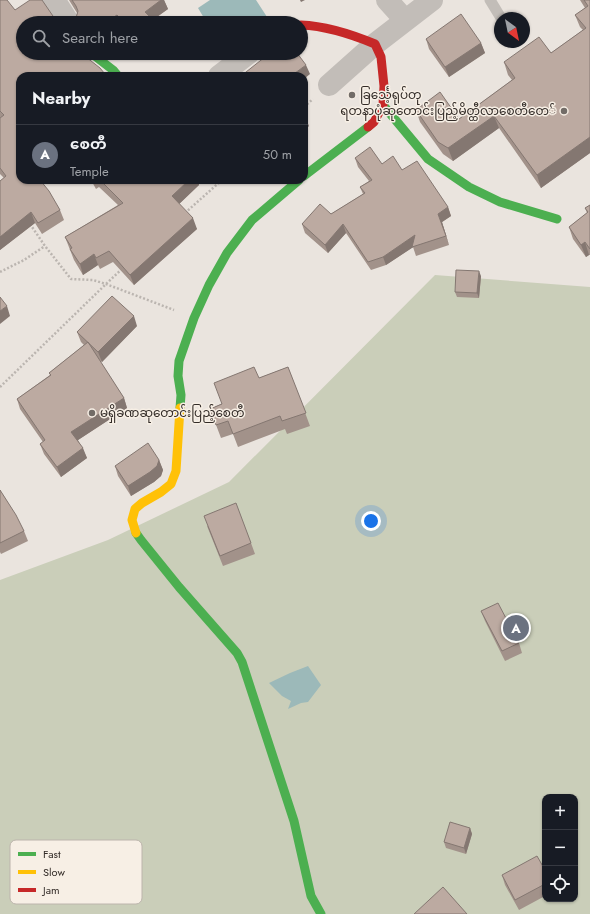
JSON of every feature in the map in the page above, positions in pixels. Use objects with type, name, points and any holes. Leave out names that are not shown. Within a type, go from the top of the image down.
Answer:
[{"type":"street","points":[[53,0],[65,16]]},
{"type":"street","points":[[387,0],[405,20]]},
{"type":"street","points":[[329,85],[375,44],[432,0]]},
{"type":"street","points":[[308,25],[340,30],[375,44],[381,57],[384,86],[383,105],[374,122],[308,173]]},
{"type":"street","points":[[100,60],[115,72]]},
{"type":"street","points":[[224,72],[240,60]]},
{"type":"street","points":[[383,105],[428,159],[469,186],[500,202],[557,219]]},
{"type":"street","points":[[294,184],[252,220],[227,253],[209,285],[194,318],[179,361],[178,376],[181,395],[176,471],[171,484],[135,509],[132,520],[136,532],[141,540],[179,587],[237,653],[242,662],[294,820],[311,896],[321,914]]},
{"type":"lane","points":[[490,0],[497,12]]},
{"type":"path","points":[[181,216],[217,184]]},
{"type":"path","points":[[28,222],[71,279],[93,280],[106,284],[194,318]]},
{"type":"path","points":[[0,272],[24,260],[45,246]]},
{"type":"path","points":[[0,388],[123,268]]},
{"type":"green space","points":[[435,275],[590,287],[590,914],[0,914],[0,580],[108,540],[229,482]]},
{"type":"water","points":[[210,0],[256,0],[266,16],[203,16],[198,8]]},
{"type":"water","points":[[308,666],[321,685],[308,702],[301,703],[288,709],[291,701],[282,696],[269,683]]},
{"type":"building","points":[[0,0],[7,0],[15,10],[30,0],[42,0],[53,16],[16,16],[16,60],[90,60],[103,72],[16,72],[16,184],[43,184],[60,210],[38,223],[31,212],[0,237],[0,181],[6,176],[0,168],[0,118],[4,115],[0,111]]},
{"type":"building","points":[[72,0],[161,0],[145,12],[149,16],[77,16],[78,11]]},
{"type":"building","points":[[584,0],[590,0],[590,137],[537,175],[494,116],[448,148],[438,142],[416,110],[440,92],[459,119],[515,78],[504,62],[524,48],[530,48],[530,43],[539,37],[551,53],[586,28],[575,15],[588,6]]},
{"type":"building","points":[[461,14],[481,43],[445,67],[426,39]]},
{"type":"building","points":[[261,60],[302,60],[306,65],[296,72],[246,72]]},
{"type":"building","points":[[370,147],[382,164],[393,156],[402,170],[417,161],[448,207],[438,214],[446,236],[412,247],[415,235],[383,257],[368,262],[343,224],[325,245],[302,224],[320,204],[331,214],[365,193],[360,187],[372,180],[355,158]]},
{"type":"building","points":[[104,184],[185,184],[172,196],[193,218],[130,275],[109,251],[96,258],[94,254],[80,264],[70,249],[72,248],[65,237],[123,203]]},
{"type":"building","points":[[590,205],[590,249],[585,242],[581,245],[569,227],[588,212],[585,208]]},
{"type":"building","points":[[456,270],[479,271],[477,293],[455,292]]},
{"type":"building","points":[[112,296],[134,316],[98,352],[77,332]]},
{"type":"building","points":[[0,297],[7,306],[0,311]]},
{"type":"building","points":[[88,342],[124,398],[71,432],[83,448],[57,467],[40,444],[45,440],[17,399],[51,375],[49,373]]},
{"type":"building","points":[[254,367],[259,378],[288,367],[306,413],[282,421],[280,416],[233,434],[228,421],[216,425],[210,409],[222,404],[214,383]]},
{"type":"building","points":[[148,443],[159,460],[157,466],[128,486],[115,466]]},
{"type":"building","points":[[0,490],[24,531],[0,543]]},
{"type":"building","points":[[236,503],[251,543],[220,556],[204,516]]},
{"type":"building","points":[[498,603],[519,643],[502,651],[481,611]]},
{"type":"building","points":[[450,822],[470,828],[464,848],[444,842]]},
{"type":"building","points":[[537,856],[542,865],[542,886],[515,900],[502,875]]},
{"type":"building","points":[[443,887],[467,914],[414,914]]},
{"type":"traffic: fast","points":[[100,60],[115,72]]},
{"type":"traffic: fast","points":[[383,105],[428,159],[469,187],[500,202],[557,219]]},
{"type":"traffic: fast","points":[[308,173],[368,127]]},
{"type":"traffic: fast","points":[[180,408],[181,395],[178,376],[179,361],[194,318],[209,285],[227,253],[252,220],[294,184]]},
{"type":"traffic: fast","points":[[136,533],[179,587],[237,653],[242,662],[294,821],[311,896],[321,914]]},
{"type":"traffic: slow","points":[[136,533],[132,520],[135,509],[171,484],[176,471],[180,408]]},
{"type":"traffic: jam","points":[[308,26],[339,31],[375,44],[381,57],[384,86],[383,105],[374,122],[368,127]]},
{"type":"place","name":"ခြင်္သေ့ရုပ်တု","points":[[352,95]]},
{"type":"place","name":"ရတနာပုံဆုတောင်းပြည့်မိတ္ထီလာစေတီတေ်","points":[[564,111]]},
{"type":"place","name":"မရှိခဏဆုတောင်းပြည့်စေတီ","points":[[92,413]]},
{"type":"place","name":"စေတီ","points":[[516,628]]}]
